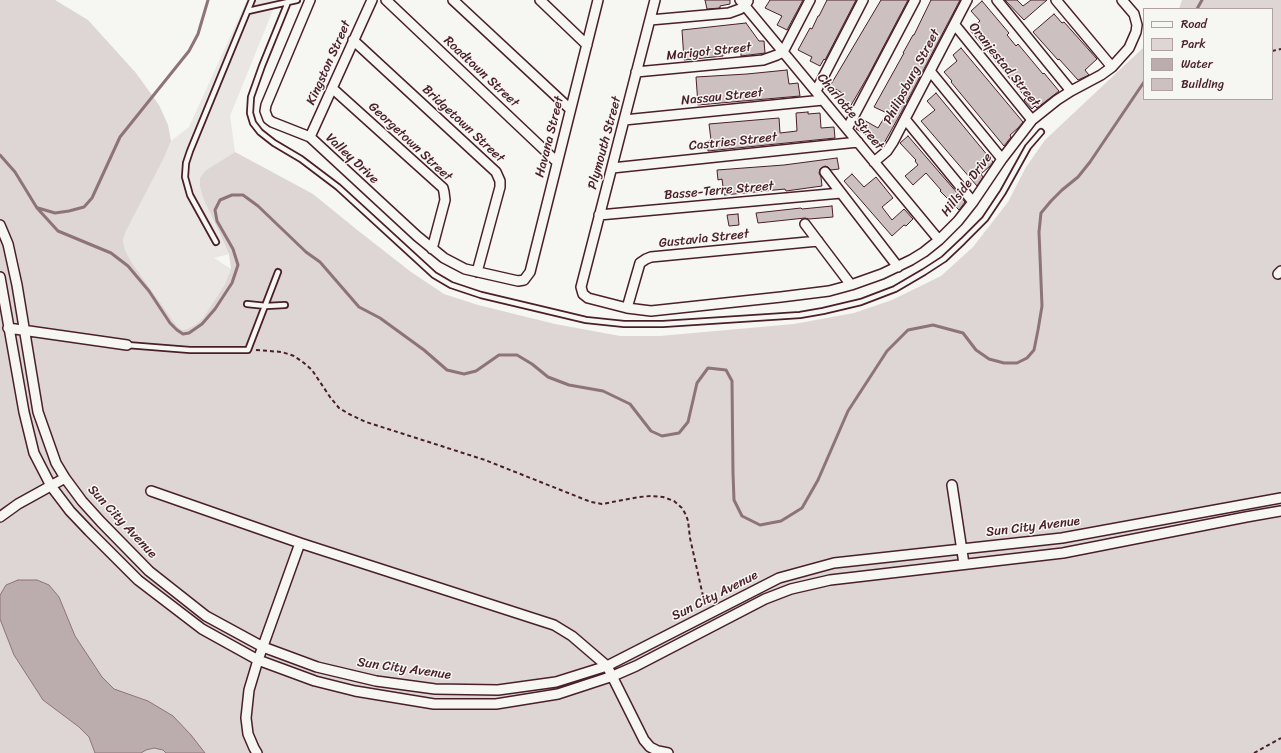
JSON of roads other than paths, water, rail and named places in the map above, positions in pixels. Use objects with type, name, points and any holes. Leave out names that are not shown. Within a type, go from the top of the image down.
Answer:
[{"type":"street","name":"Valley Drive","points":[[310,0],[266,105],[265,111],[268,119],[310,137],[416,236],[444,258],[454,264],[477,272],[514,281],[524,280]]},
{"type":"street","name":"Kingston Street","points":[[310,137],[372,0]]},
{"type":"street","name":"Roadtown Street","points":[[386,0],[557,162]]},
{"type":"street","points":[[453,0],[570,109]]},
{"type":"street","points":[[540,0],[586,45]]},
{"type":"street","name":"Havana Street","points":[[524,280],[530,272],[598,0]]},
{"type":"street","name":"Plymouth Street","points":[[582,292],[581,284],[655,0]]},
{"type":"street","points":[[783,52],[810,0]]},
{"type":"street","points":[[816,91],[863,0]]},
{"type":"street","points":[[847,129],[915,0]]},
{"type":"street","name":"Philipsburg Street","points":[[874,162],[887,151],[967,0]]},
{"type":"street","points":[[996,0],[1071,90]]},
{"type":"street","points":[[1056,0],[1112,67]]},
{"type":"street","name":"Hillside Drive","points":[[582,292],[588,298],[627,308],[663,310],[829,291],[851,286],[898,267],[924,252],[939,240],[958,221],[974,202],[1002,159],[1032,120],[1071,90],[1101,76],[1112,67],[1129,48],[1136,32],[1136,20],[1134,14],[1122,0]]},
{"type":"street","points":[[650,20],[729,13],[740,9],[745,2]]},
{"type":"street","name":"Charlotte Street","points":[[745,2],[783,52],[939,240]]},
{"type":"street","name":"Oranjestad Street","points":[[955,25],[1032,120]]},
{"type":"street","name":"Bridgetown Street","points":[[353,40],[496,172],[500,181],[500,187],[477,272]]},
{"type":"street","name":"Marigot Street","points":[[636,72],[762,60],[771,58],[783,52]]},
{"type":"street","points":[[930,71],[1002,159]]},
{"type":"street","name":"Georgetown Street","points":[[332,88],[443,188],[445,200],[432,249]]},
{"type":"street","name":"Nassau Street","points":[[624,120],[823,100]]},
{"type":"street","points":[[905,119],[974,202]]},
{"type":"street","name":"Castries Street","points":[[612,168],[858,142]]},
{"type":"street","points":[[825,172],[898,267]]},
{"type":"street","name":"Basse-Terre Street","points":[[599,215],[841,193]]},
{"type":"street","points":[[805,224],[851,286]]},
{"type":"street","name":"Sun City Avenue","points":[[0,225],[8,244],[17,285],[38,412],[56,463],[65,478],[101,522],[149,570],[206,616],[263,647],[317,667],[376,681],[434,689],[498,690],[556,682],[607,666],[779,578],[834,563],[1062,538],[1281,498]]},
{"type":"street","name":"Gustavia Street","points":[[627,308],[640,263],[646,259],[818,241]]},
{"type":"street","name":"Sun City Avenue","points":[[0,277],[24,412],[34,453],[50,486],[70,511],[138,580],[202,629],[258,660],[314,681],[348,690],[434,704],[496,704],[558,694],[613,676],[765,599],[792,589],[830,580],[1063,553],[1281,511]]},
{"type":"street","points":[[8,328],[127,345]]},
{"type":"street","points":[[0,517],[18,504],[65,478]]},
{"type":"street","points":[[952,485],[964,564]]},
{"type":"street","points":[[151,491],[300,542],[554,625],[572,636],[607,666],[639,731],[646,750],[668,753]]},
{"type":"street","points":[[257,753],[248,734],[246,718],[249,690],[258,660],[300,542]]},
{"type":"lane","points":[[216,242],[190,195],[185,177],[186,163],[252,0]]},
{"type":"lane","points":[[248,11],[297,0]]},
{"type":"lane","points":[[288,2],[251,97],[250,113],[253,123],[260,132],[274,143],[301,159],[338,187],[434,275],[451,285],[481,295],[586,320],[624,324],[663,324],[800,315],[861,302],[895,289],[944,259],[985,219],[1003,192],[1028,147],[1041,132]]},
{"type":"lane","points":[[127,345],[190,350],[248,350],[278,272]]},
{"type":"lane","points":[[247,304],[266,306],[285,305]]},
{"type":"water","points":[[18,580],[37,580],[49,585],[59,597],[75,636],[102,677],[114,689],[148,701],[173,716],[205,753],[166,753],[163,750],[154,748],[141,753],[95,753],[89,737],[79,727],[43,700],[14,655],[0,619],[0,595],[6,585]]},
{"type":"waterway","points":[[38,208],[55,213],[69,211],[84,207],[92,198],[120,137],[189,51],[198,34],[208,0]]},
{"type":"waterway","points":[[1198,8],[1202,0]]},
{"type":"waterway","points":[[0,155],[15,172],[37,208],[58,231],[111,253],[128,266],[149,291],[170,323],[183,334],[189,333],[202,324],[215,309],[232,283],[238,265],[233,249],[217,221],[215,210],[220,200],[232,195],[243,195],[258,206],[306,252],[320,262],[359,307],[380,318],[424,350],[447,370],[464,374],[476,371],[499,355],[517,355],[532,364],[548,377],[569,385],[603,391],[630,404],[651,431],[662,436],[679,433],[688,422],[697,383],[708,368],[726,370],[732,381],[734,500],[742,516],[760,525],[781,521],[802,508],[818,480],[848,411],[887,351],[908,330],[933,325],[963,333],[976,350],[989,359],[1004,363],[1017,363],[1027,358],[1034,350],[1042,306],[1039,232],[1041,213],[1062,190],[1078,177],[1090,162],[1143,83]]}]
